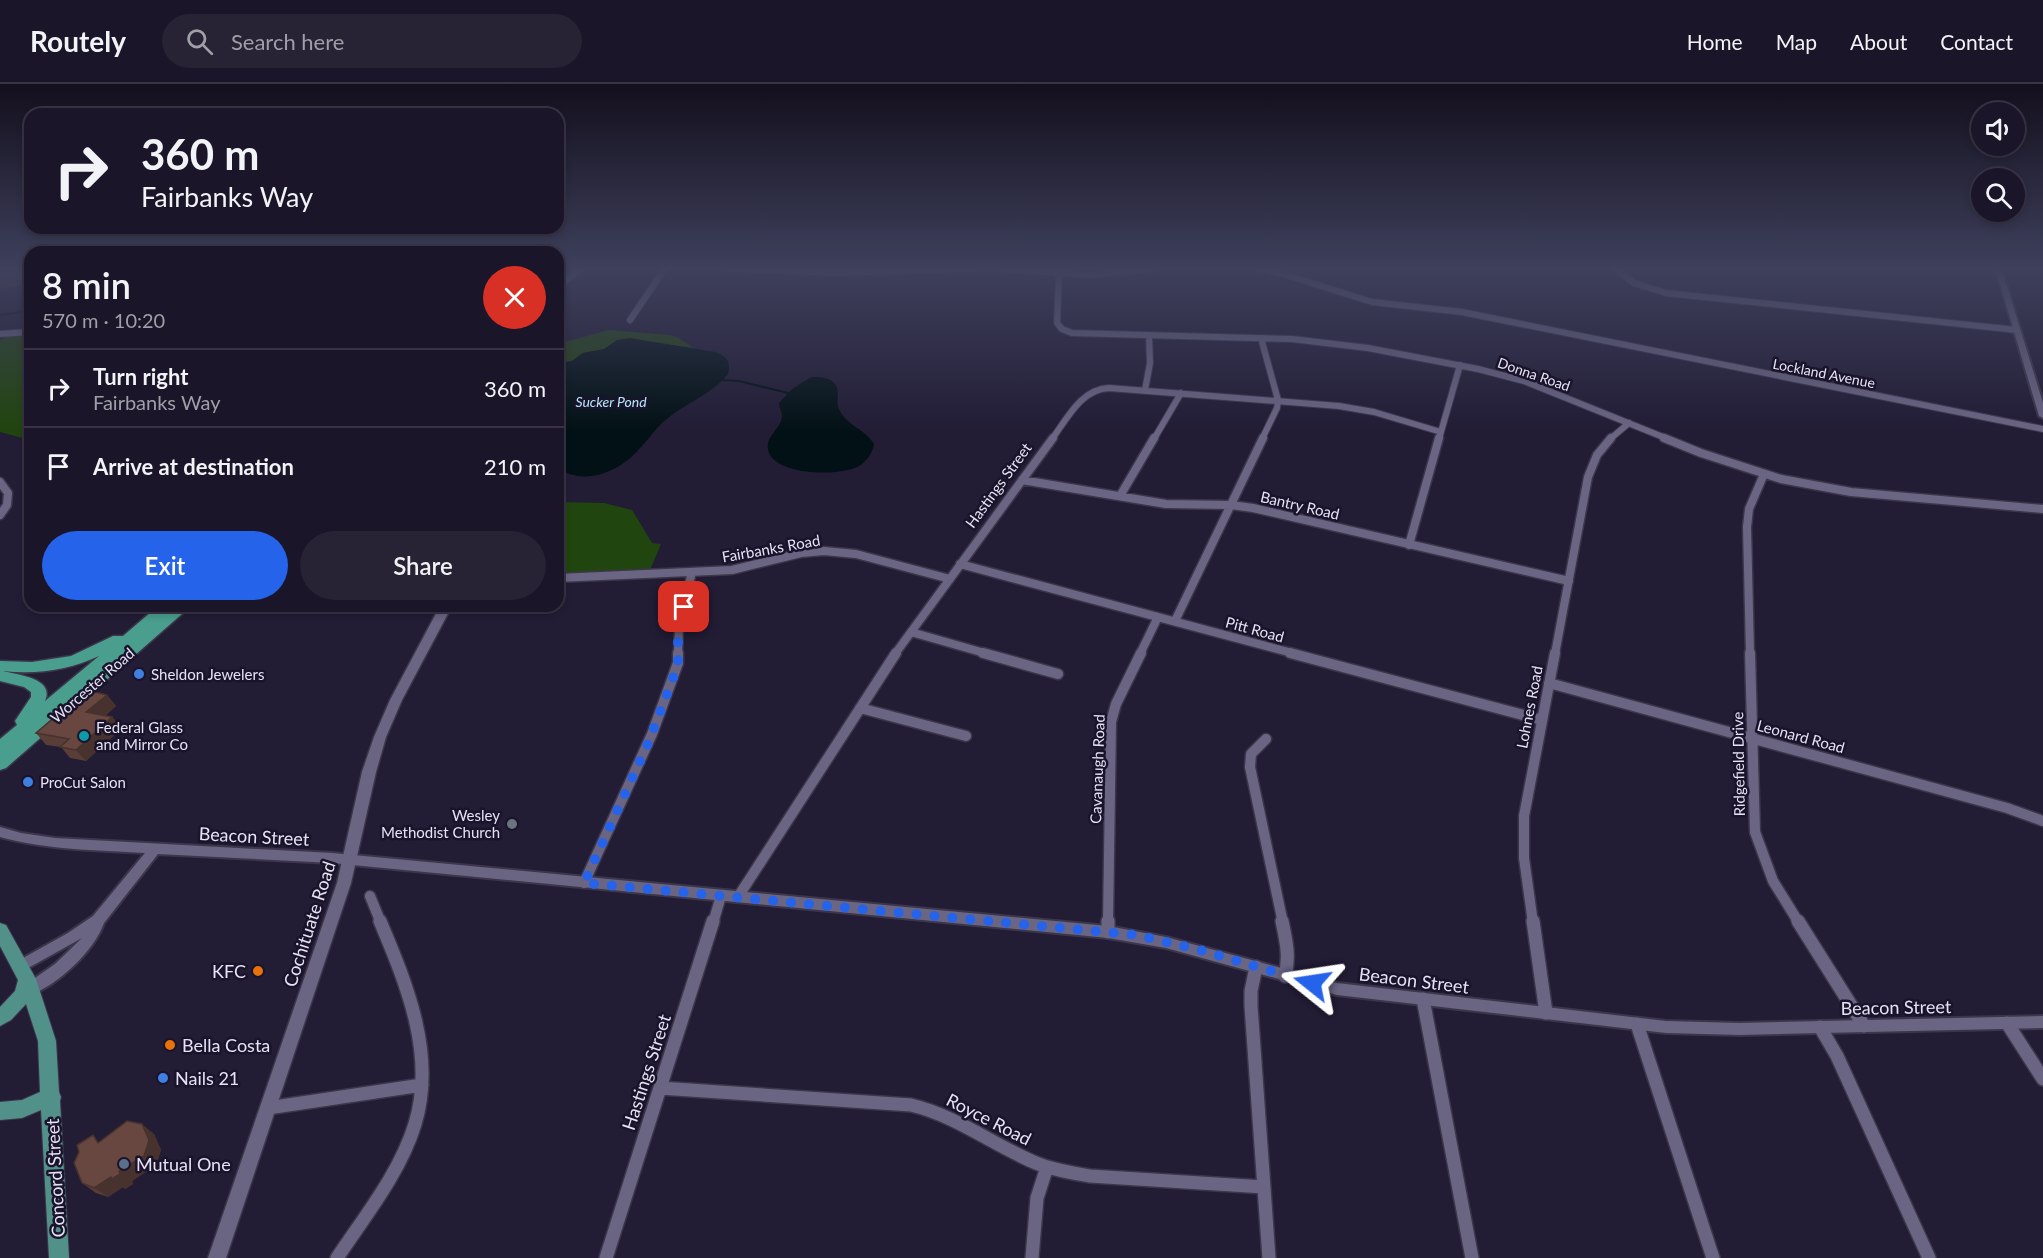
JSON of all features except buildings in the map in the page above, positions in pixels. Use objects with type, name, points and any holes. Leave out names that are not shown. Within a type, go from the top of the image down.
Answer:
[{"type":"highway","points":[[0,666],[32,669],[78,659],[112,643],[157,612]]},
{"type":"highway","name":"Worcester Road","points":[[0,746],[159,612]]},
{"type":"highway","name":"Worcester Road","points":[[0,764],[177,612]]},
{"type":"highway","points":[[0,676],[29,683],[40,693],[31,711],[0,746]]},
{"type":"main road","name":"Cochituate Road","points":[[217,1258],[350,861],[369,772],[384,728],[400,691],[443,612]]},
{"type":"main road","name":"Concord Street","points":[[0,930],[26,978],[47,1041],[52,1097],[59,1258]]},
{"type":"main road","points":[[0,1018],[18,1002],[24,990],[26,978]]},
{"type":"main road","name":"Concord Street","points":[[0,1111],[22,1110],[52,1097]]},
{"type":"street","name":"Donna Road","points":[[1057,322],[1062,329],[1079,334],[1332,342],[1460,366],[1529,382],[1708,456],[1764,474],[1860,493],[2043,509]]},
{"type":"street","name":"Lockland Avenue","points":[[1511,322],[2043,429]]},
{"type":"street","points":[[1939,322],[2017,330]]},
{"type":"street","points":[[2015,322],[2043,416]]},
{"type":"street","points":[[0,334],[24,332]]},
{"type":"street","points":[[1145,390],[1150,363],[1149,336]]},
{"type":"street","points":[[1175,621],[1276,412],[1278,400],[1261,338]]},
{"type":"street","points":[[1409,545],[1460,366]]},
{"type":"street","name":"Hastings Street","points":[[738,897],[911,632],[1084,396],[1100,388],[1278,400],[1362,409],[1441,432]]},
{"type":"street","points":[[1120,496],[1181,393]]},
{"type":"street","name":"Lohnes Road","points":[[1546,1013],[1522,843],[1524,816],[1589,467],[1604,445],[1629,423]]},
{"type":"street","name":"Ridgefield Drive","points":[[1764,474],[1749,509],[1747,527],[1754,820],[1762,855],[1782,895],[1864,1026]]},
{"type":"street","name":"Bantry Road","points":[[1022,480],[1175,505],[1231,505],[1569,582]]},
{"type":"street","points":[[0,482],[8,493],[7,505],[0,515]]},
{"type":"street","name":"Fairbanks Road","points":[[564,578],[743,568],[801,553],[834,551],[856,554],[950,579]]},
{"type":"street","name":"Pitt Road","points":[[960,564],[1542,720]]},
{"type":"street","points":[[584,883],[647,746],[672,681],[678,663],[680,625],[692,572]]},
{"type":"street","name":"Cavanaugh Road","points":[[1108,932],[1111,722],[1116,704],[1158,617]]},
{"type":"street","points":[[911,632],[1058,674]]},
{"type":"street","name":"Leonard Road","points":[[1550,683],[2007,808],[2043,820]]},
{"type":"street","points":[[860,708],[966,736]]},
{"type":"street","points":[[1266,738],[1251,754],[1250,767],[1287,943],[1285,976]]},
{"type":"street","name":"Beacon Street","points":[[0,832],[21,838],[56,843],[350,861],[1108,932],[1180,944],[1285,976],[1337,988],[1637,1024],[1717,1029],[2043,1022]]},
{"type":"street","points":[[26,978],[98,921],[155,849]]},
{"type":"street","points":[[337,1258],[404,1152],[416,1122],[422,1085],[419,1036],[412,1009],[370,896]]},
{"type":"street","name":"Hastings Street","points":[[606,1258],[721,896]]},
{"type":"street","points":[[26,978],[66,964],[97,927],[98,921]]},
{"type":"street","points":[[1256,967],[1251,991],[1251,1006],[1269,1258]]},
{"type":"street","points":[[1423,999],[1472,1258]]},
{"type":"street","points":[[2007,1023],[2043,1079]]},
{"type":"street","points":[[1637,1024],[1713,1258]]},
{"type":"street","points":[[1820,1027],[1837,1056],[1929,1258]]},
{"type":"street","points":[[268,1108],[422,1085]]},
{"type":"street","name":"Royce Road","points":[[660,1088],[925,1107],[956,1120],[1047,1167],[1090,1176],[1264,1187]]},
{"type":"street","points":[[1032,1258],[1037,1198],[1047,1167]]},
{"type":"green space","points":[[609,330],[669,335],[677,337],[694,348],[622,339],[604,349],[583,353],[572,361],[564,362],[565,342]]},
{"type":"green space","points":[[8,336],[24,336],[24,438],[0,432],[0,340]]},
{"type":"green space","points":[[564,502],[604,503],[632,510],[652,543],[661,544],[650,570],[564,574]]},
{"type":"water","name":"Sucker Pond","points":[[630,338],[715,352],[723,355],[727,360],[728,374],[715,387],[664,421],[623,464],[602,474],[591,476],[568,474],[564,472],[564,362],[572,361],[583,353],[604,349],[617,340]]},
{"type":"water","points":[[811,377],[827,378],[834,383],[837,389],[838,408],[843,416],[874,444],[867,460],[862,464],[843,471],[800,471],[777,462],[770,455],[768,444],[782,416],[779,403],[792,389]]},
{"type":"waterway","points":[[723,380],[739,381],[788,393]]},
{"type":"place","name":"Sheldon Jewelers","points":[[139,674]]},
{"type":"place","name":"Federal Glass and Mirror Co","points":[[84,736]]},
{"type":"place","name":"ProCut Salon","points":[[28,782]]},
{"type":"place","name":"Wesley Methodist Church","points":[[512,824]]},
{"type":"place","name":"KFC","points":[[258,971]]},
{"type":"place","name":"Bella Costa","points":[[170,1045]]},
{"type":"place","name":"Nails 21","points":[[163,1078]]},
{"type":"place","name":"Mutual One","points":[[124,1164]]},
{"type":"route","points":[[684,607],[678,635],[679,654],[676,671],[661,706],[657,723],[584,883],[1136,935],[1200,950],[1312,983]]}]
